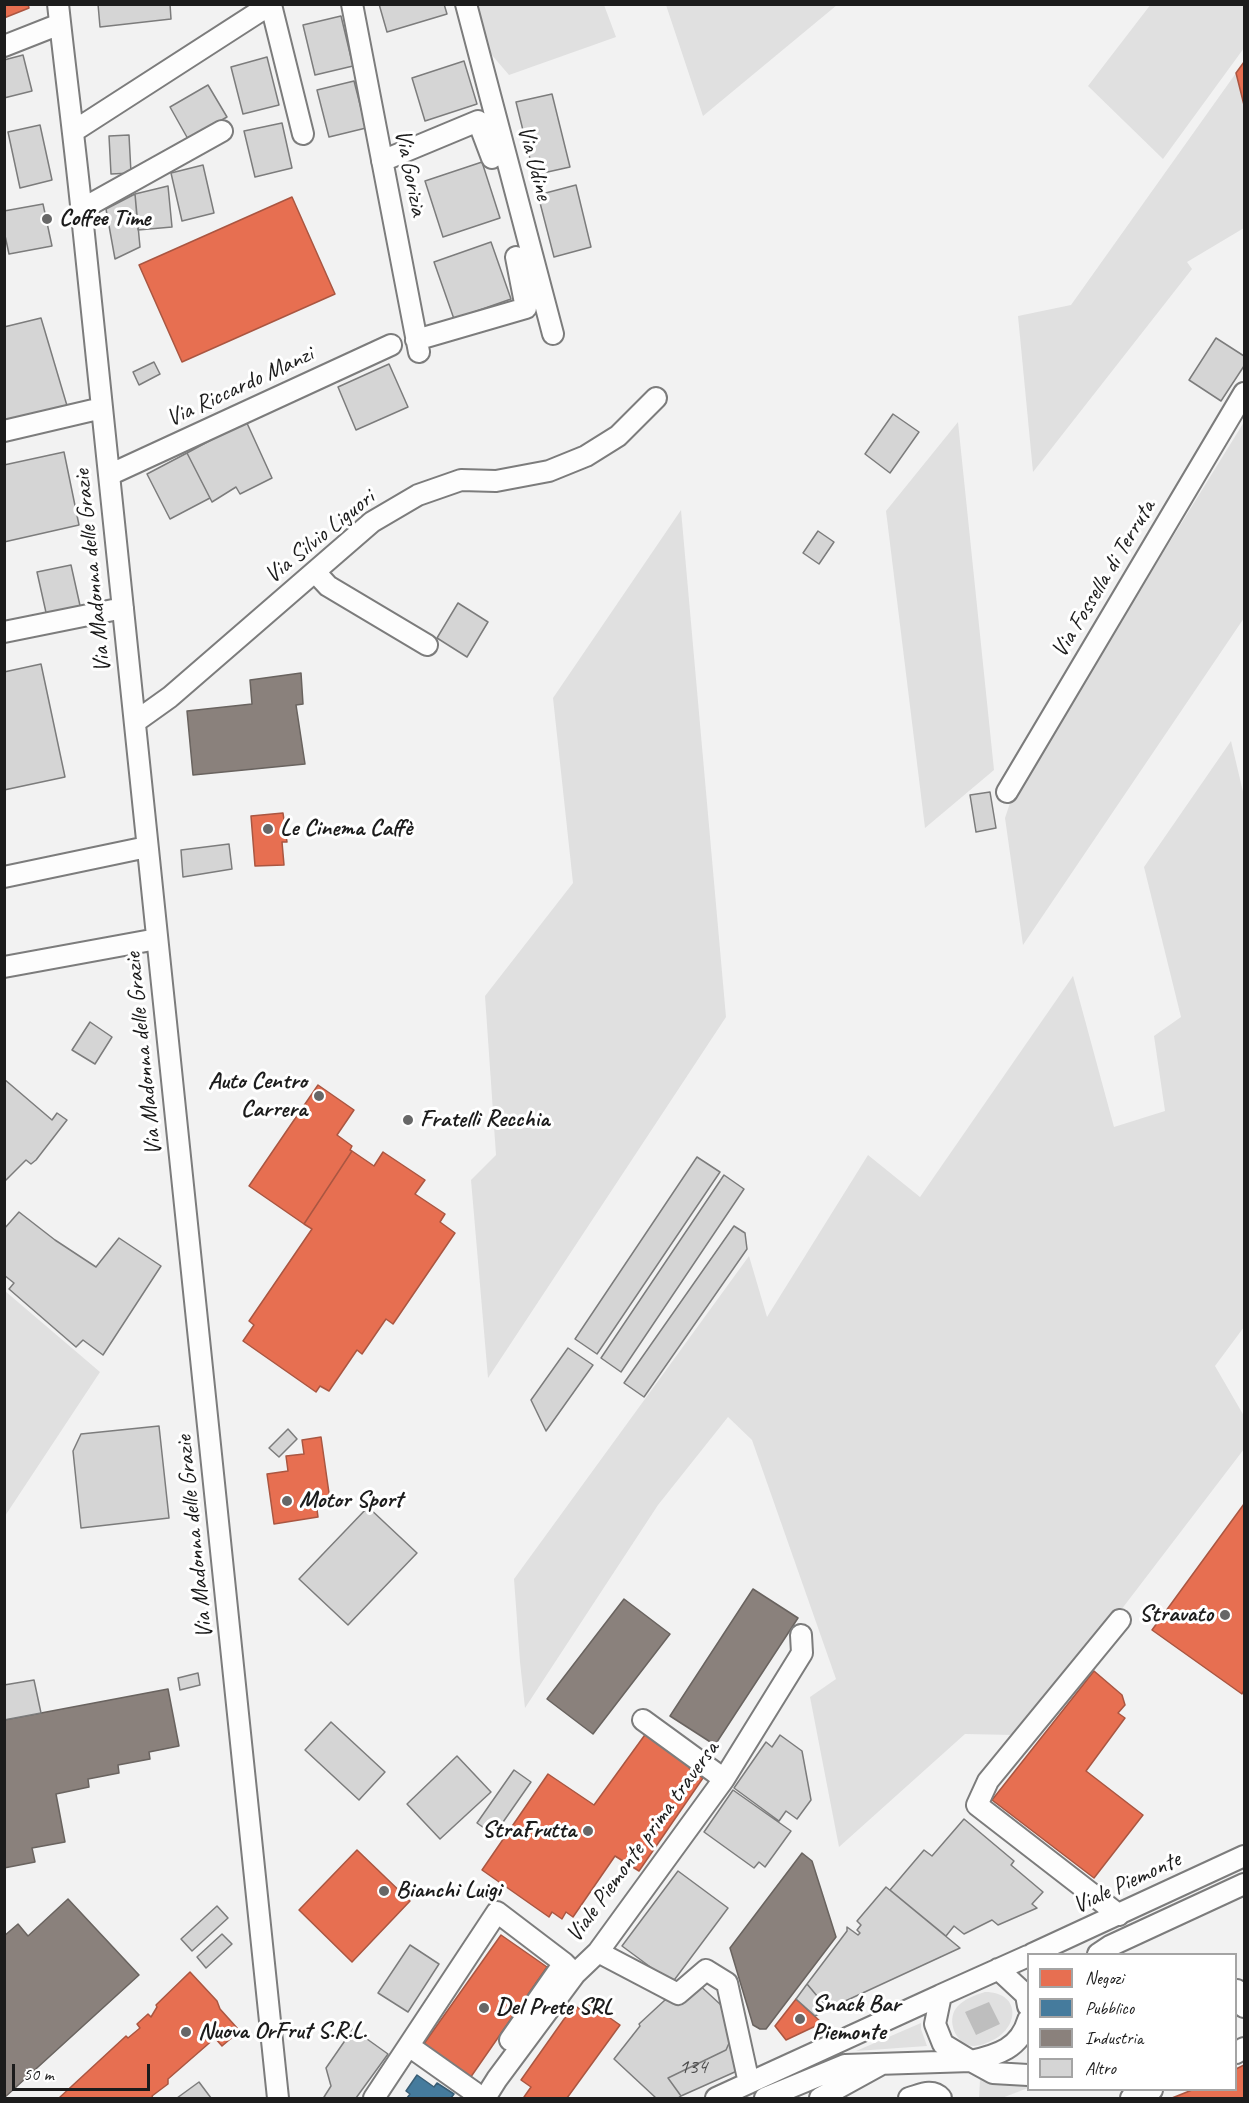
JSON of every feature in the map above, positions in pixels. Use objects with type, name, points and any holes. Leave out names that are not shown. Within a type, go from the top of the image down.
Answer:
[{"type":"street","name":"Via Gorizia","points":[[352,4],[418,346],[526,308],[516,257]]},
{"type":"street","name":"Via Udine","points":[[466,4],[553,334]]},
{"type":"street","points":[[74,131],[271,5],[303,134]]},
{"type":"street","points":[[4,46],[59,14]]},
{"type":"street","name":"Via Madonna delle Grazie","points":[[59,14],[74,131],[278,2098]]},
{"type":"street","points":[[382,161],[478,121],[492,158]]},
{"type":"street","points":[[82,209],[222,131]]},
{"type":"street","name":"Via Riccardo Manzi","points":[[109,475],[392,345]]},
{"type":"street","name":"Via Fossella di Terruta","points":[[1007,792],[1245,393]]},
{"type":"street","name":"Via Silvio Liguori","points":[[135,722],[170,697],[372,522],[418,495],[461,480],[496,481],[549,471],[586,456],[618,436],[656,398]]},
{"type":"street","points":[[4,431],[102,408]]},
{"type":"street","points":[[315,572],[328,586],[427,645]]},
{"type":"street","points":[[4,632],[123,608]]},
{"type":"street","points":[[4,877],[147,847]]},
{"type":"street","points":[[4,967],[157,939]]},
{"type":"street","points":[[1119,1915],[977,1806],[988,1781],[1120,1620]]},
{"type":"street","name":"Viale Piemonte prima traversa","points":[[480,2096],[497,2079],[569,1968],[598,1952],[724,1779],[802,1653],[801,1635]]},
{"type":"street","points":[[643,1720],[724,1779]]},
{"type":"street","name":"Viale Piemonte","points":[[1034,1953],[1245,1856]]},
{"type":"street","name":"Viale Piemonte","points":[[1100,1953],[1110,1946],[1245,1884]]},
{"type":"street","points":[[374,2098],[497,1912],[569,1968]]},
{"type":"street","points":[[598,1952],[678,1994],[706,1970],[727,1983],[748,2083]]},
{"type":"street","name":"Viale Piemonte","points":[[716,2098],[1027,1956]]},
{"type":"street","points":[[998,1969],[1026,1995],[1027,1999]]},
{"type":"street","points":[[941,1995],[935,2024],[943,2044],[993,2073],[1027,2075]]},
{"type":"street","points":[[765,2098],[844,2065],[971,2061],[999,2055],[1024,2033],[1027,2025]]},
{"type":"street","points":[[409,2046],[480,2096]]},
{"type":"street","points":[[820,2098],[885,2062]]},
{"type":"street","points":[[1131,2098],[1149,2091]]},
{"type":"street","points":[[909,2098],[928,2092],[941,2098]]},
{"type":"shaded area","points":[[666,4],[837,5],[703,116]]},
{"type":"shaded area","points":[[1151,4],[1244,5],[1244,48],[1163,159],[1088,86]]},
{"type":"shaded area","points":[[475,5],[604,5],[616,37],[509,75],[485,47]]},
{"type":"shaded area","points":[[1236,73],[1244,105],[1244,228],[1187,262],[1192,269],[1033,472],[1018,316],[1071,305]]},
{"type":"shaded area","points":[[958,422],[994,770],[925,828],[886,511]]},
{"type":"shaded area","points":[[1244,422],[1244,618],[1023,945],[1005,818],[1012,797]]},
{"type":"shaded area","points":[[681,510],[726,1017],[488,1378],[471,1180],[496,1155],[485,996],[573,883],[553,698]]},
{"type":"shaded area","points":[[1231,741],[1244,796],[1244,1327],[1215,1366],[1244,1416],[1244,1449],[1121,1610],[1014,1735],[965,1734],[839,1847],[810,1697],[836,1679],[752,1440],[728,1417],[658,1505],[525,1708],[514,1579],[749,1256],[767,1317],[868,1155],[920,1197],[1073,976],[1114,1127],[1165,1111],[1154,1036],[1181,1017],[1144,867]]},
{"type":"shaded area","points":[[5,1291],[100,1372],[5,1516]]},
{"type":"shaded area","points":[[985,1992],[1006,1998],[1011,2005],[1011,2022],[997,2038],[985,2044],[973,2046],[961,2041],[957,2036],[952,2025],[952,2018],[957,2007],[963,2002]]},
{"type":"shaded area","points":[[989,2002],[1000,2024],[976,2035],[965,2012]]},
{"type":"shaded area","points":[[921,2023],[927,2046],[856,2051]]},
{"type":"shaded area","points":[[980,2080],[1027,2084],[1027,2088],[1002,2098],[979,2098]]},
{"type":"building: Negozi","points":[[4,4],[28,4],[29,8],[4,18]]},
{"type":"building: Negozi","points":[[1244,62],[1244,105],[1236,73]]},
{"type":"building: Negozi","points":[[292,197],[335,294],[182,362],[139,265]]},
{"type":"building: Negozi","name":"Le Cinema Caffè","points":[[283,813],[287,842],[282,842],[284,865],[255,866],[251,816]]},
{"type":"building: Negozi","points":[[318,1085],[354,1110],[337,1135],[352,1146],[350,1150],[352,1151],[304,1224],[249,1186]]},
{"type":"building: Negozi","points":[[352,1151],[374,1166],[383,1152],[425,1180],[415,1194],[445,1214],[440,1222],[455,1233],[393,1324],[386,1319],[362,1354],[357,1350],[329,1391],[320,1386],[316,1392],[243,1341],[254,1325],[249,1321],[312,1229],[304,1224]]},
{"type":"building: Negozi","points":[[321,1437],[330,1500],[316,1502],[318,1517],[274,1524],[267,1474],[288,1471],[286,1456],[304,1454],[302,1440]]},
{"type":"building: Negozi","points":[[1244,1504],[1244,1690],[1242,1694],[1152,1630]]},
{"type":"building: Negozi","points":[[1094,1671],[1122,1695],[1125,1705],[1118,1713],[1125,1718],[1086,1771],[1143,1815],[1094,1878],[992,1800]]},
{"type":"building: Negozi","name":"StraFrutta","points":[[647,1732],[692,1763],[689,1768],[703,1778],[639,1871],[615,1856],[573,1917],[566,1912],[562,1919],[552,1912],[549,1917],[482,1870],[548,1774],[594,1805]]},
{"type":"building: Negozi","points":[[357,1850],[410,1901],[352,1962],[299,1910]]},
{"type":"building: Negozi","name":"Del Prete SRL","points":[[501,1935],[547,1967],[468,2081],[421,2048]]},
{"type":"building: Negozi","name":"Nuova OrFrut S.R.L.","points":[[190,1972],[217,2001],[220,2009],[238,2029],[235,2035],[222,2046],[215,2038],[168,2079],[168,2084],[152,2096],[153,2098],[59,2098],[126,2036],[128,2038],[140,2028],[137,2024],[148,2014],[151,2017],[156,2005]]},
{"type":"building: Negozi","name":"Snack Bar Piemonte","points":[[796,1999],[822,2023],[786,2040],[775,2026]]},
{"type":"building: Negozi","points":[[590,2004],[620,2025],[567,2098],[524,2097],[531,2087],[521,2080],[574,2005],[584,2012]]},
{"type":"building: Negozi","points":[[1244,2065],[1244,2098],[1172,2098],[1190,2091],[1237,2091],[1237,2068]]},
{"type":"building: Pubblico","points":[[417,2075],[434,2087],[437,2083],[454,2094],[451,2098],[407,2098],[410,2094],[406,2091]]},
{"type":"building: Industria","points":[[301,673],[303,704],[296,705],[305,764],[193,775],[187,711],[252,704],[250,680]]},
{"type":"building: Industria","points":[[753,1589],[798,1618],[715,1745],[670,1716]]},
{"type":"building: Industria","points":[[624,1599],[670,1634],[593,1734],[547,1699]]},
{"type":"building: Industria","points":[[168,1689],[179,1746],[149,1752],[150,1759],[118,1765],[119,1773],[88,1779],[89,1787],[56,1794],[65,1842],[32,1848],[35,1862],[4,1868],[4,1720]]},
{"type":"building: Industria","points":[[802,1853],[812,1861],[836,1937],[766,2029],[760,2029],[753,2025],[730,1948]]},
{"type":"building: Industria","points":[[68,1899],[139,1975],[4,2098],[4,1936],[18,1924],[28,1936]]},
{"type":"building: Altro","points":[[98,4],[170,4],[171,19],[100,27]]},
{"type":"building: Altro","points":[[379,4],[444,4],[447,14],[387,32]]},
{"type":"building: Altro","points":[[341,16],[353,66],[315,75],[303,25]]},
{"type":"building: Altro","points":[[23,55],[32,91],[4,98],[4,60]]},
{"type":"building: Altro","points":[[267,57],[279,105],[243,114],[231,67]]},
{"type":"building: Altro","points":[[464,61],[477,104],[425,121],[412,78]]},
{"type":"building: Altro","points":[[354,81],[366,128],[329,137],[317,90]]},
{"type":"building: Altro","points":[[208,85],[227,117],[188,139],[170,107]]},
{"type":"building: Altro","points":[[552,94],[570,167],[534,175],[516,102]]},
{"type":"building: Altro","points":[[282,123],[292,168],[255,177],[244,131]]},
{"type":"building: Altro","points":[[40,125],[52,180],[20,188],[8,132]]},
{"type":"building: Altro","points":[[129,135],[131,173],[111,174],[109,136]]},
{"type":"building: Altro","points":[[482,162],[500,218],[443,237],[425,181]]},
{"type":"building: Altro","points":[[203,165],[214,213],[182,221],[171,173]]},
{"type":"building: Altro","points":[[576,185],[591,247],[554,257],[538,195]]},
{"type":"building: Altro","points":[[168,186],[172,227],[138,230],[135,194]]},
{"type":"building: Altro","points":[[135,194],[140,247],[115,259],[106,209]]},
{"type":"building: Altro","points":[[43,204],[52,246],[9,254],[4,231],[4,211]]},
{"type":"building: Altro","points":[[491,242],[511,299],[454,319],[434,262]]},
{"type":"building: Altro","points":[[41,318],[68,409],[4,420],[4,327]]},
{"type":"building: Altro","points":[[1216,338],[1244,356],[1244,366],[1221,401],[1189,380]]},
{"type":"building: Altro","points":[[154,362],[160,374],[139,385],[133,372]]},
{"type":"building: Altro","points":[[389,364],[408,407],[356,430],[338,387]]},
{"type":"building: Altro","points":[[893,414],[919,432],[890,473],[865,454]]},
{"type":"building: Altro","points":[[246,421],[272,478],[240,494],[236,487],[212,502],[187,453]]},
{"type":"building: Altro","points":[[64,452],[79,525],[4,542],[4,465]]},
{"type":"building: Altro","points":[[187,453],[210,498],[170,519],[147,474]]},
{"type":"building: Altro","points":[[818,531],[834,542],[819,564],[803,553]]},
{"type":"building: Altro","points":[[71,565],[81,610],[47,617],[37,572]]},
{"type":"building: Altro","points":[[458,603],[488,622],[467,657],[437,638]]},
{"type":"building: Altro","points":[[41,664],[65,777],[4,790],[4,672]]},
{"type":"building: Altro","points":[[990,792],[996,828],[976,832],[970,795]]},
{"type":"building: Altro","points":[[229,844],[232,869],[183,877],[181,850]]},
{"type":"building: Altro","points":[[90,1022],[112,1037],[95,1064],[72,1050]]},
{"type":"building: Altro","points":[[4,1079],[52,1120],[57,1113],[67,1120],[36,1160],[31,1164],[26,1160],[4,1182]]},
{"type":"building: Altro","points":[[697,1157],[720,1172],[597,1354],[575,1339]]},
{"type":"building: Altro","points":[[724,1175],[744,1189],[621,1372],[601,1358]]},
{"type":"building: Altro","points":[[19,1212],[55,1240],[96,1267],[119,1238],[161,1266],[103,1355],[83,1340],[76,1347],[9,1289],[14,1283],[4,1275],[4,1229]]},
{"type":"building: Altro","points":[[734,1226],[745,1233],[747,1249],[644,1397],[624,1383]]},
{"type":"building: Altro","points":[[568,1348],[593,1365],[546,1431],[531,1400]]},
{"type":"building: Altro","points":[[159,1426],[169,1518],[81,1528],[73,1451],[81,1434]]},
{"type":"building: Altro","points":[[288,1429],[297,1439],[279,1457],[269,1448]]},
{"type":"building: Altro","points":[[368,1507],[417,1553],[348,1625],[299,1579]]},
{"type":"building: Altro","points":[[198,1673],[200,1685],[180,1690],[178,1678]]},
{"type":"building: Altro","points":[[34,1680],[41,1713],[4,1720],[4,1685]]},
{"type":"building: Altro","points":[[331,1722],[385,1772],[359,1800],[305,1750]]},
{"type":"building: Altro","points":[[780,1735],[802,1751],[811,1800],[797,1819],[786,1811],[779,1821],[734,1788],[766,1742],[772,1747]]},
{"type":"building: Altro","points":[[457,1756],[491,1792],[440,1839],[407,1804]]},
{"type":"building: Altro","points":[[514,1770],[531,1782],[494,1835],[477,1823]]},
{"type":"building: Altro","points":[[733,1790],[791,1831],[765,1867],[759,1862],[754,1868],[704,1832]]},
{"type":"building: Altro","points":[[964,1819],[1014,1861],[1011,1865],[1043,1892],[1032,1904],[1037,1908],[998,1925],[992,1920],[964,1934],[954,1926],[946,1936],[890,1890],[924,1850],[932,1856]]},
{"type":"building: Altro","points":[[678,1871],[728,1908],[672,1983],[622,1946]]},
{"type":"building: Altro","points":[[886,1887],[960,1948],[828,2009],[807,1984],[847,1931],[847,1927],[858,1935],[860,1933],[857,1930],[861,1925],[857,1921]]},
{"type":"building: Altro","points":[[217,1906],[228,1918],[192,1951],[181,1939]]},
{"type":"building: Altro","points":[[222,1934],[232,1944],[206,1968],[197,1957]]},
{"type":"building: Altro","points":[[410,1945],[439,1964],[408,2012],[378,1993]]},
{"type":"building: Altro","points":[[696,1982],[721,2005],[730,2041],[726,2050],[668,2078],[681,2096],[656,2098],[614,2059],[640,2026],[639,2024],[665,2000],[678,2001]]},
{"type":"building: Altro","points":[[807,1984],[828,2009],[815,2016],[796,1999]]},
{"type":"building: Altro","points":[[353,2029],[388,2054],[356,2098],[326,2098],[324,2097],[331,2086],[326,2068]]},
{"type":"building: Altro","points":[[730,2041],[737,2071],[681,2096],[668,2078],[726,2050]]},
{"type":"building: Altro","points":[[199,2082],[211,2098],[177,2098]]},
{"type":"place","name":"Coffee Time","points":[[47,219]]},
{"type":"place","name":"Le Cinema Caffè","points":[[268,829]]},
{"type":"place","name":"Auto Centro Carrera","points":[[319,1096]]},
{"type":"place","name":"Fratelli Recchia","points":[[408,1120]]},
{"type":"place","name":"Motor Sport","points":[[287,1501]]},
{"type":"place","name":"Stravato","points":[[1225,1615]]},
{"type":"place","name":"StraFrutta","points":[[588,1831]]},
{"type":"place","name":"Bianchi Luigi","points":[[384,1891]]},
{"type":"place","name":"Del Prete SRL","points":[[484,2008]]},
{"type":"place","name":"Snack Bar Piemonte","points":[[800,2019]]},
{"type":"place","name":"Nuova OrFrut S.R.L.","points":[[186,2032]]}]
